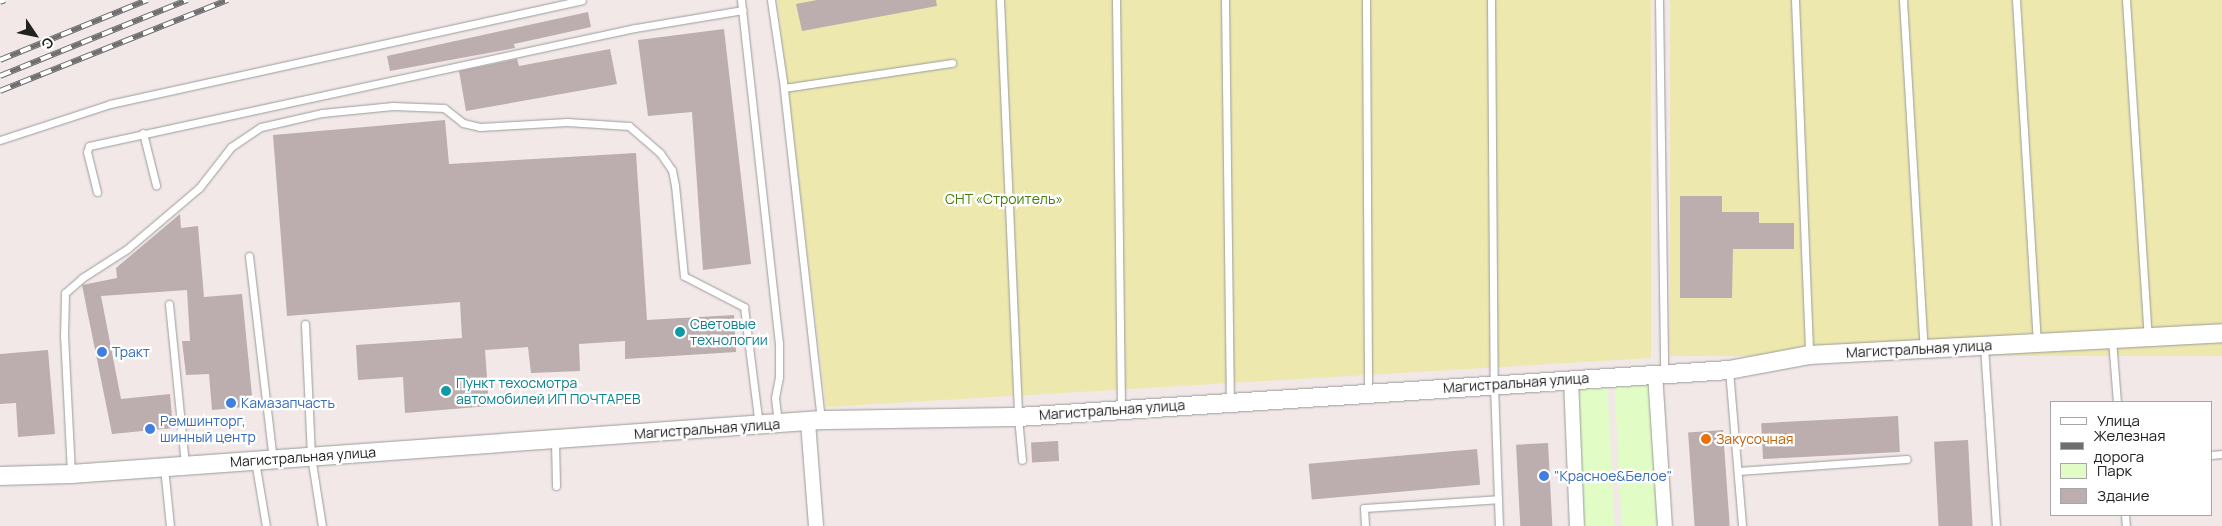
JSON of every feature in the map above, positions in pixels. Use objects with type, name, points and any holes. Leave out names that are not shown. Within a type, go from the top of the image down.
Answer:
[{"type":"street","name":"Магистральная улица","points":[[0,476],[71,474],[815,421],[1018,417],[1368,394],[1660,372],[1729,370],[1809,355],[2222,333]]},
{"type":"street","points":[[1660,372],[1664,526]]},
{"type":"street","points":[[1571,379],[1577,526]]},
{"type":"street","points":[[815,421],[816,526]]},
{"type":"lane","points":[[0,140],[110,104],[582,0]]},
{"type":"lane","points":[[741,0],[779,343],[775,398],[778,424]]},
{"type":"lane","points":[[771,0],[784,88],[815,421]]},
{"type":"lane","points":[[1000,0],[1018,417],[1022,460]]},
{"type":"lane","points":[[1116,0],[1121,409]]},
{"type":"lane","points":[[1226,0],[1230,402]]},
{"type":"lane","points":[[1366,0],[1368,394]]},
{"type":"lane","points":[[1491,0],[1494,385],[1499,526]]},
{"type":"lane","points":[[1659,0],[1660,372]]},
{"type":"lane","points":[[1795,0],[1809,355]]},
{"type":"lane","points":[[1903,0],[1924,349]]},
{"type":"lane","points":[[2016,0],[2037,343]]},
{"type":"lane","points":[[2126,0],[2148,338]]},
{"type":"lane","points":[[96,192],[87,152],[89,146],[635,28],[743,10]]},
{"type":"lane","points":[[784,88],[952,63]]},
{"type":"lane","points":[[71,474],[64,337],[66,293],[135,243],[199,188],[231,147],[261,127],[322,113],[393,106],[444,108],[463,123],[480,127],[567,122],[629,126],[660,153],[672,170],[676,185],[684,276],[744,307],[759,425]]},
{"type":"lane","points":[[143,133],[156,185]]},
{"type":"lane","points":[[249,256],[273,459]]},
{"type":"lane","points":[[169,304],[185,466]]},
{"type":"lane","points":[[305,324],[311,456],[322,526]]},
{"type":"lane","points":[[2112,338],[2117,401]]},
{"type":"lane","points":[[1984,346],[1996,526]]},
{"type":"lane","points":[[1729,370],[1742,526]]},
{"type":"lane","points":[[555,441],[556,486]]},
{"type":"lane","points":[[255,460],[266,526]]},
{"type":"lane","points":[[1738,471],[1907,460]]},
{"type":"lane","points":[[164,467],[170,526]]},
{"type":"lane","points":[[1365,526],[1364,508],[1498,499]]},
{"type":"green space","name":"СНТ «Строитель»","points":[[777,0],[1651,0],[1651,358],[826,407]]},
{"type":"green space","points":[[1670,0],[2222,0],[2222,356],[1670,356]]},
{"type":"green space","points":[[1653,377],[1661,526],[1622,526],[1614,379]]},
{"type":"green space","points":[[1607,379],[1615,526],[1580,526],[1572,381]]},
{"type":"building","points":[[817,0],[936,0],[937,6],[802,31],[796,4]]},
{"type":"building","points":[[588,12],[591,27],[514,44],[515,48],[390,71],[387,56]]},
{"type":"building","points":[[724,29],[751,264],[703,270],[692,112],[648,116],[638,40]]},
{"type":"building","points":[[610,49],[617,84],[466,111],[459,71],[517,59],[519,66]]},
{"type":"building","points":[[445,120],[449,164],[636,153],[647,320],[734,315],[736,352],[625,359],[625,341],[579,344],[580,371],[531,373],[528,347],[485,350],[489,406],[405,413],[403,377],[358,380],[356,345],[462,338],[460,302],[287,316],[273,135]]},
{"type":"building","points":[[1680,196],[1722,196],[1722,212],[1759,212],[1759,223],[1794,223],[1794,249],[1733,249],[1732,298],[1680,298]]},
{"type":"building","points":[[180,214],[181,228],[198,226],[204,297],[242,294],[253,406],[212,410],[209,374],[186,375],[182,341],[190,341],[187,290],[101,296],[121,399],[170,394],[173,428],[112,434],[82,285],[117,278],[116,268]]},
{"type":"building","points":[[48,350],[55,434],[18,437],[16,403],[0,404],[0,354]]},
{"type":"building","points":[[1898,416],[1900,452],[1763,459],[1761,423]]},
{"type":"building","points":[[1723,430],[1730,526],[1695,526],[1688,432]]},
{"type":"building","points":[[1968,440],[1973,526],[1938,526],[1934,442]]},
{"type":"building","points":[[1058,441],[1059,461],[1032,462],[1031,442]]},
{"type":"building","points":[[1548,443],[1552,526],[1520,526],[1516,445]]},
{"type":"building","points":[[1477,449],[1480,485],[1312,500],[1309,464]]},
{"type":"railway","points":[[0,2],[5,0]]},
{"type":"railway","points":[[0,60],[147,0]]},
{"type":"railway","points":[[0,76],[187,0]]},
{"type":"railway","points":[[0,91],[227,0]]},
{"type":"place","name":"Световые технологии","points":[[680,332]]},
{"type":"place","name":"Тракт","points":[[102,352]]},
{"type":"place","name":"Пункт техосмотра автомобилей ИП ПОЧТАРЕВ","points":[[446,391]]},
{"type":"place","name":"Камазапчасть","points":[[231,403]]},
{"type":"place","name":"Ремшинторг, шинный центр","points":[[150,429]]},
{"type":"place","name":"Закусочная","points":[[1706,439]]},
{"type":"place","name":"\"Красное&Белое\"","points":[[1544,476]]}]
